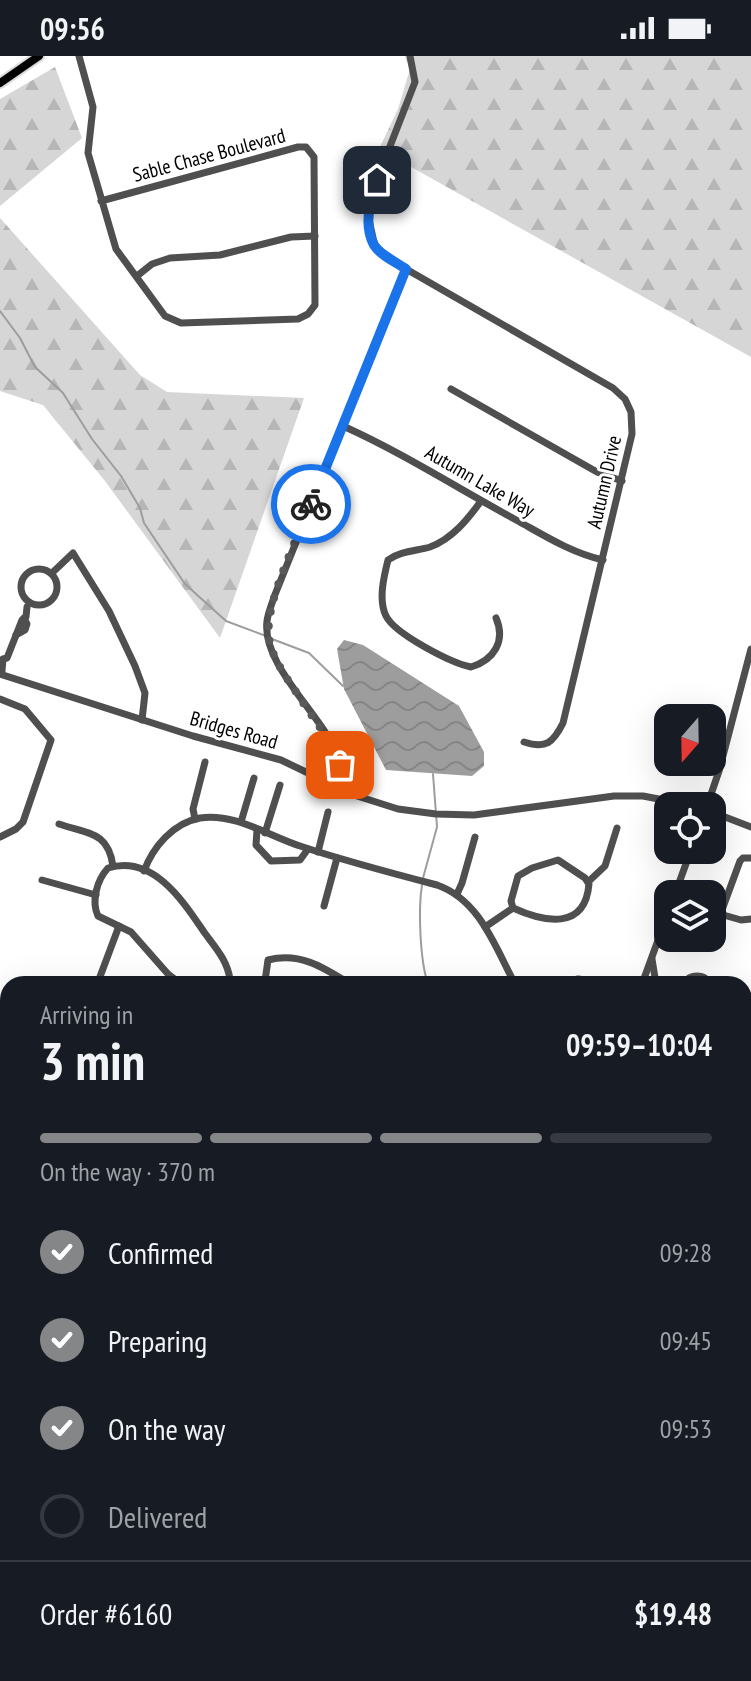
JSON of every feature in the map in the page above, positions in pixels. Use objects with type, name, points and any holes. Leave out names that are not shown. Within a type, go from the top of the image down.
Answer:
[{"type":"main road","points":[[0,83],[39,56]]},
{"type":"street","name":"Sable Chase Boulevard","points":[[79,56],[92,96],[93,120],[88,153],[101,201],[116,249],[165,316],[176,323],[298,319],[308,314],[316,301],[314,157],[306,147],[101,201]]},
{"type":"street","name":"Autumn Drive","points":[[410,56],[415,82],[371,195],[368,215],[375,247],[406,269],[613,388],[625,399],[633,423],[622,481],[563,723],[555,739],[548,745],[524,742]]},
{"type":"street","points":[[137,276],[152,264],[170,258],[220,255],[291,237],[315,236]]},
{"type":"street","points":[[337,788],[340,765],[333,746],[281,669],[270,644],[267,623],[274,597],[406,269]]},
{"type":"street","points":[[451,389],[597,472],[622,481]]},
{"type":"street","name":"Autumn Lake Way","points":[[343,426],[388,446],[481,501],[585,556],[603,560]]},
{"type":"street","points":[[481,501],[468,521],[433,546],[395,555],[388,560],[383,607],[387,618],[401,631],[446,657],[471,667],[491,656],[498,645],[499,626],[496,618]]},
{"type":"street","points":[[52,573],[73,553],[109,611],[135,666],[145,693],[142,720]]},
{"type":"street","points":[[28,605],[21,593],[21,580],[35,569],[52,573]]},
{"type":"street","points":[[28,605],[41,605],[55,596],[57,585],[52,573]]},
{"type":"street","points":[[1,674],[8,667],[7,658],[23,619],[21,615],[28,605]]},
{"type":"street","points":[[712,792],[751,649]]},
{"type":"street","name":"Bridges Road","points":[[1,674],[142,720],[281,760],[337,788],[398,809],[474,815],[614,796],[654,798]]},
{"type":"street","points":[[0,699],[27,711],[51,740],[23,822],[0,837]]},
{"type":"street","points":[[195,819],[193,809],[205,762]]},
{"type":"street","points":[[241,822],[254,778]]},
{"type":"street","points":[[280,785],[256,845],[271,861],[300,860],[308,849]]},
{"type":"street","points":[[318,852],[328,812]]},
{"type":"street","points":[[144,871],[150,857],[169,833],[195,819],[223,817],[241,822],[308,849],[437,885],[457,894],[471,906],[485,927],[511,976]]},
{"type":"street","points":[[726,817],[751,827]]},
{"type":"street","points":[[59,824],[103,839],[109,848],[113,866]]},
{"type":"street","points":[[588,882],[605,866],[617,828]]},
{"type":"street","points":[[457,894],[475,837]]},
{"type":"street","points":[[324,906],[337,858]]},
{"type":"street","points":[[726,898],[740,861],[751,858]]},
{"type":"street","points":[[550,861],[564,862],[590,887],[585,903],[574,915],[563,920],[551,920],[513,908],[511,901],[518,876],[550,861]]},
{"type":"street","points":[[171,976],[131,932],[98,916],[96,895],[104,872],[113,866],[144,871],[164,881],[178,894],[225,962],[229,976]]},
{"type":"street","points":[[42,880],[96,895]]},
{"type":"street","points":[[485,927],[513,908]]},
{"type":"street","points":[[726,916],[751,919]]},
{"type":"street","points":[[100,976],[119,926]]},
{"type":"street","points":[[645,976],[654,951]]},
{"type":"street","points":[[652,956],[655,976]]},
{"type":"street","points":[[266,976],[268,960],[293,958],[314,963],[336,976]]},
{"type":"green space","points":[[405,56],[751,56],[751,357],[379,149],[398,109],[410,69]]},
{"type":"green space","points":[[55,67],[82,138],[0,206],[0,99]]},
{"type":"green space","points":[[0,218],[140,375],[167,392],[304,398],[220,638],[105,481],[43,405],[0,391]]},
{"type":"water","points":[[344,640],[363,645],[459,706],[484,752],[484,766],[472,776],[386,770],[344,689],[337,649]]},
{"type":"waterway","points":[[0,311],[20,338],[35,367],[63,393],[92,439],[121,476],[140,508],[144,523],[185,584],[226,621],[266,636]]},
{"type":"waterway","points":[[272,639],[309,653],[343,686]]},
{"type":"waterway","points":[[423,878],[437,827],[433,774]]},
{"type":"waterway","points":[[422,885],[420,935],[426,976]]},
{"type":"way so far","points":[[311,504],[274,597],[267,623],[270,644],[281,669],[333,746],[340,765]]},
{"type":"route","points":[[311,504],[406,269],[375,247],[369,231],[371,195],[377,180]]}]
